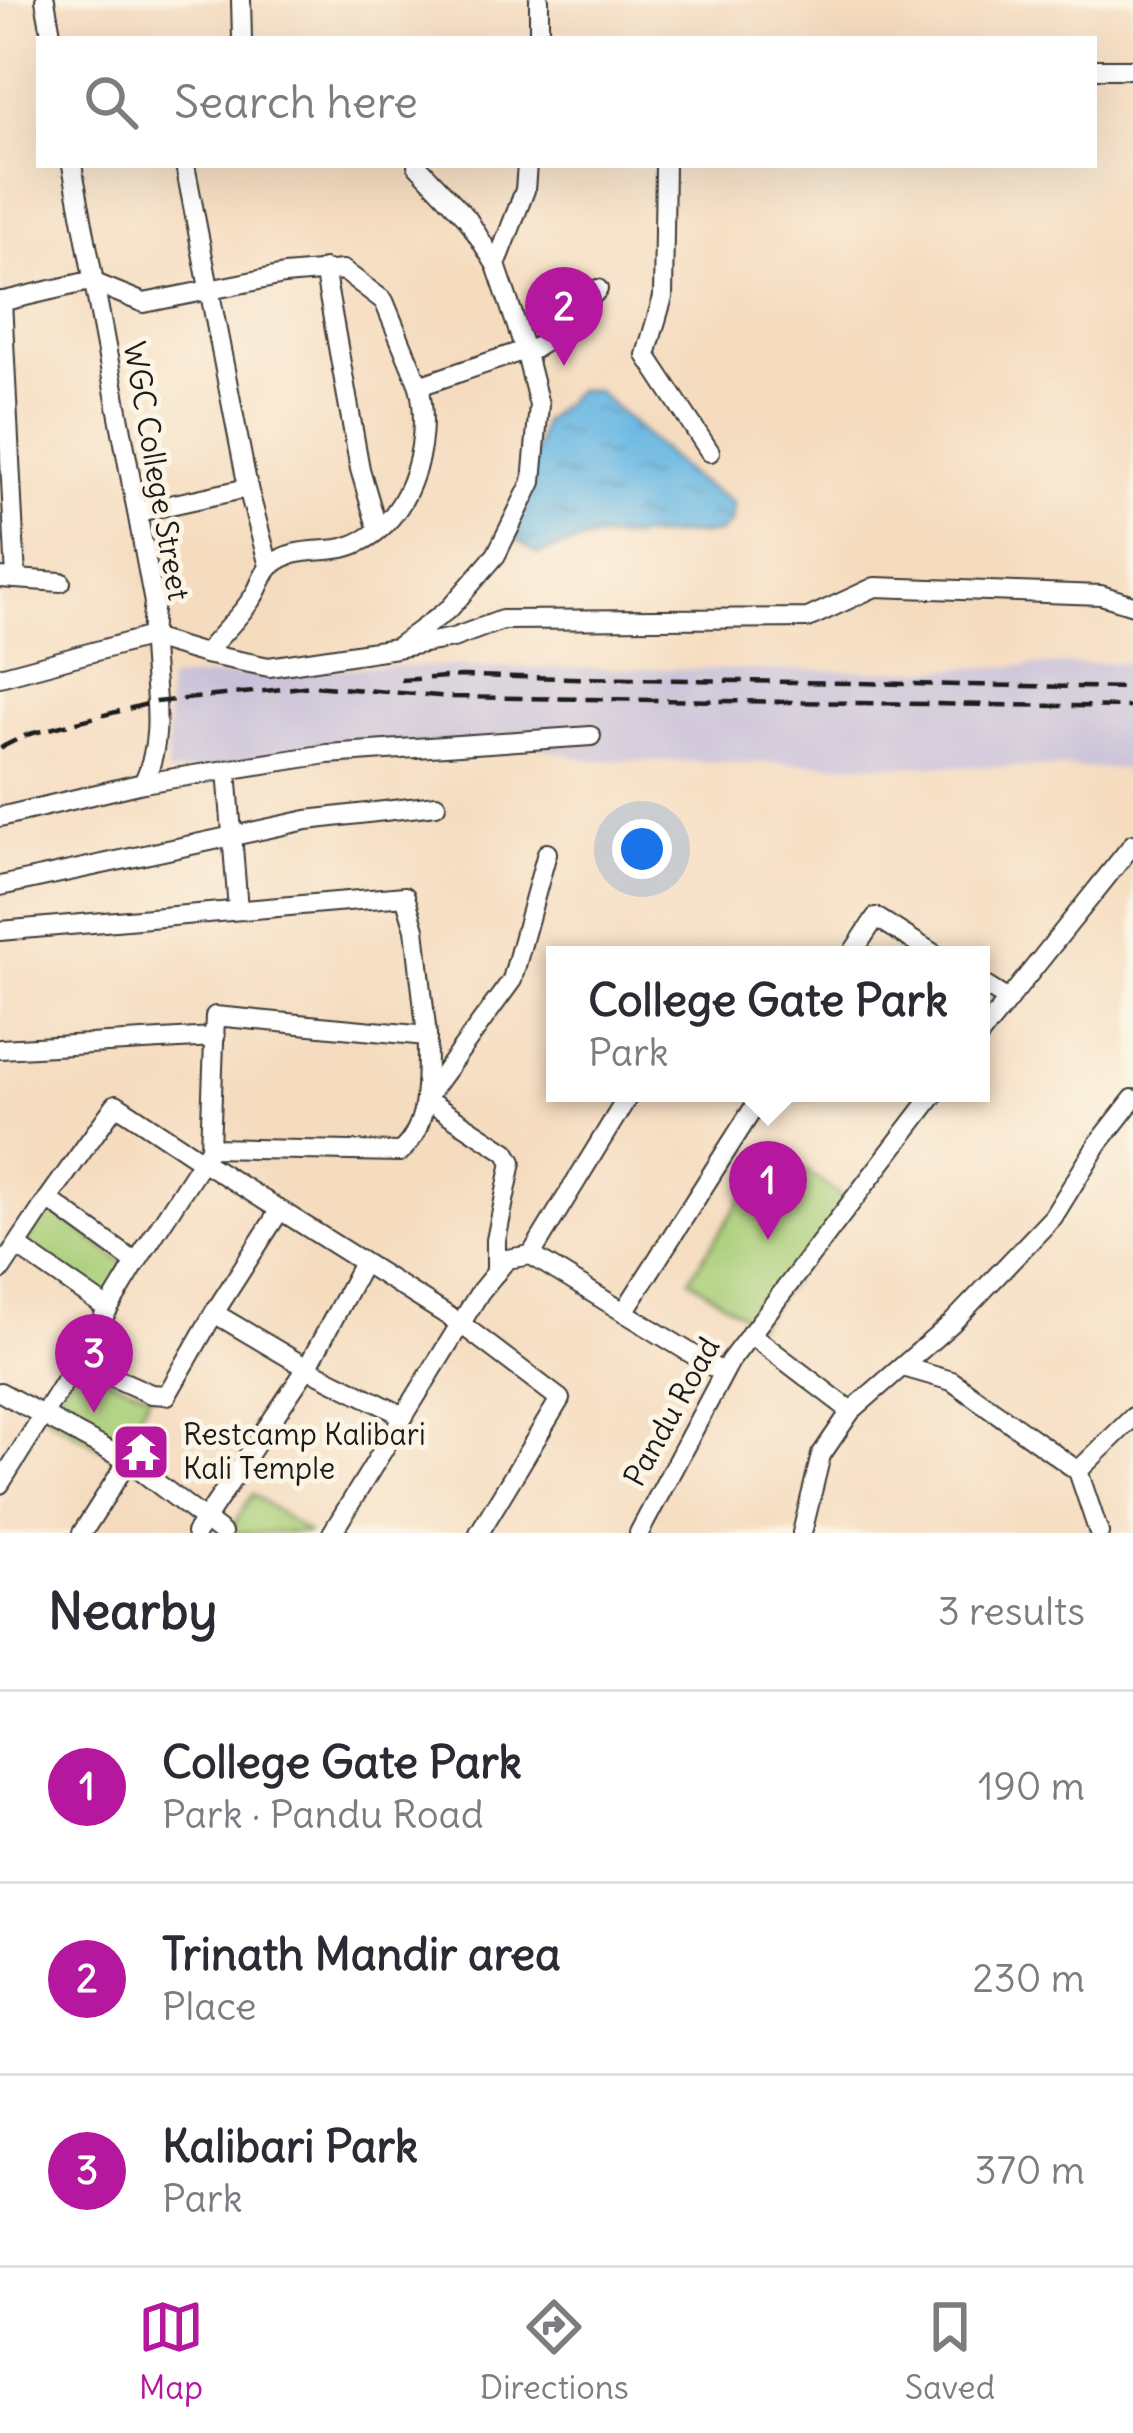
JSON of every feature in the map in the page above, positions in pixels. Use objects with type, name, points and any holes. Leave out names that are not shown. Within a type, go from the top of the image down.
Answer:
[{"type":"street","points":[[45,0],[51,36]]},
{"type":"street","points":[[242,0],[242,36]]},
{"type":"street","points":[[538,36],[539,0]]},
{"type":"street","points":[[1097,70],[1133,69]]},
{"type":"street","name":"WGC College Street","points":[[0,677],[148,637],[154,603],[72,168]]},
{"type":"street","points":[[186,168],[248,488],[269,566]]},
{"type":"street","points":[[396,648],[450,608],[496,555],[532,482],[538,405],[526,352],[496,265],[467,218],[420,168]]},
{"type":"street","points":[[496,265],[525,190],[527,168]]},
{"type":"street","points":[[665,168],[663,297],[646,355],[710,452]]},
{"type":"street","points":[[324,268],[360,470],[376,527]]},
{"type":"street","points":[[61,582],[8,578],[1,301],[91,281],[144,303],[324,268],[353,274],[383,302],[419,386],[427,417],[423,452],[406,494],[376,527],[348,547],[292,553],[269,566],[253,598],[205,654]]},
{"type":"street","points":[[419,386],[526,352],[563,330],[598,289]]},
{"type":"street","points":[[138,512],[248,488]]},
{"type":"street","points":[[143,783],[158,736],[148,637],[268,667],[452,638],[502,620],[808,617],[875,587],[1101,596],[1133,605]]},
{"type":"street","points":[[0,817],[143,783],[327,754],[591,736]]},
{"type":"street","points":[[227,770],[238,910]]},
{"type":"street","points":[[0,886],[307,820],[436,805]]},
{"type":"street","points":[[990,1023],[1133,844]]},
{"type":"street","points":[[425,1099],[512,980],[547,853]]},
{"type":"street","points":[[0,931],[405,896],[415,929],[427,1036],[425,1099],[416,1139],[400,1152],[206,1155]]},
{"type":"street","points":[[857,946],[876,917],[922,946]]},
{"type":"street","points":[[990,989],[1008,1000]]},
{"type":"street","points":[[0,1484],[206,1155],[215,1016],[427,1036]]},
{"type":"street","points":[[0,1049],[215,1037]]},
{"type":"street","points":[[425,1099],[506,1152],[512,1162],[496,1240],[496,1273]]},
{"type":"street","points":[[802,1533],[821,1455],[851,1411],[990,1287],[1053,1217],[1098,1144],[1133,1100]]},
{"type":"street","points":[[530,1255],[624,1102]]},
{"type":"street","points":[[624,1312],[757,1102]]},
{"type":"street","name":"Pandu Road","points":[[640,1533],[723,1373],[928,1102]]},
{"type":"street","points":[[0,1271],[116,1104],[206,1155],[280,1210],[460,1324],[560,1399],[479,1533]]},
{"type":"street","points":[[48,1199],[136,1263]]},
{"type":"street","points":[[77,1361],[151,1394],[167,1395],[280,1210]]},
{"type":"street","points":[[17,1246],[108,1309]]},
{"type":"street","points":[[332,1533],[460,1324],[507,1259],[530,1255],[723,1373]]},
{"type":"street","points":[[199,1527],[307,1368],[363,1263]]},
{"type":"street","points":[[214,1313],[307,1368],[404,1416]]},
{"type":"street","points":[[750,1334],[851,1411]]},
{"type":"street","points":[[903,1367],[952,1381],[1078,1471],[1099,1533]]},
{"type":"street","points":[[0,1392],[128,1462],[199,1527],[222,1533]]},
{"type":"street","points":[[1078,1471],[1133,1417]]},
{"type":"street","points":[[82,1533],[128,1462]]},
{"type":"shaded area","points":[[1133,662],[1133,769],[589,760],[509,740],[167,773],[168,679],[383,666],[880,671]]},
{"type":"green space","points":[[775,1148],[850,1203],[757,1325],[689,1279]]},
{"type":"green space","points":[[47,1206],[127,1266],[105,1299],[25,1244]]},
{"type":"green space","points":[[74,1366],[151,1394],[115,1456],[45,1416]]},
{"type":"green space","points":[[253,1494],[308,1533],[237,1533],[231,1528]]},
{"type":"water","points":[[577,390],[596,390],[690,476],[733,503],[731,522],[719,533],[589,539],[538,554],[514,537],[543,422]]},
{"type":"railway","points":[[401,680],[461,676],[1133,688]]},
{"type":"railway","points":[[0,748],[26,735],[155,702],[313,686],[452,697],[1133,707]]},
{"type":"place","name":"Trinath Mandir area","points":[[564,366]]},
{"type":"place","name":"College Gate Park","points":[[768,1240]]},
{"type":"place","name":"Kalibari Park","points":[[94,1413]]},
{"type":"place","name":"Restcamp Kalibari Kali Temple","points":[[141,1452]]}]
